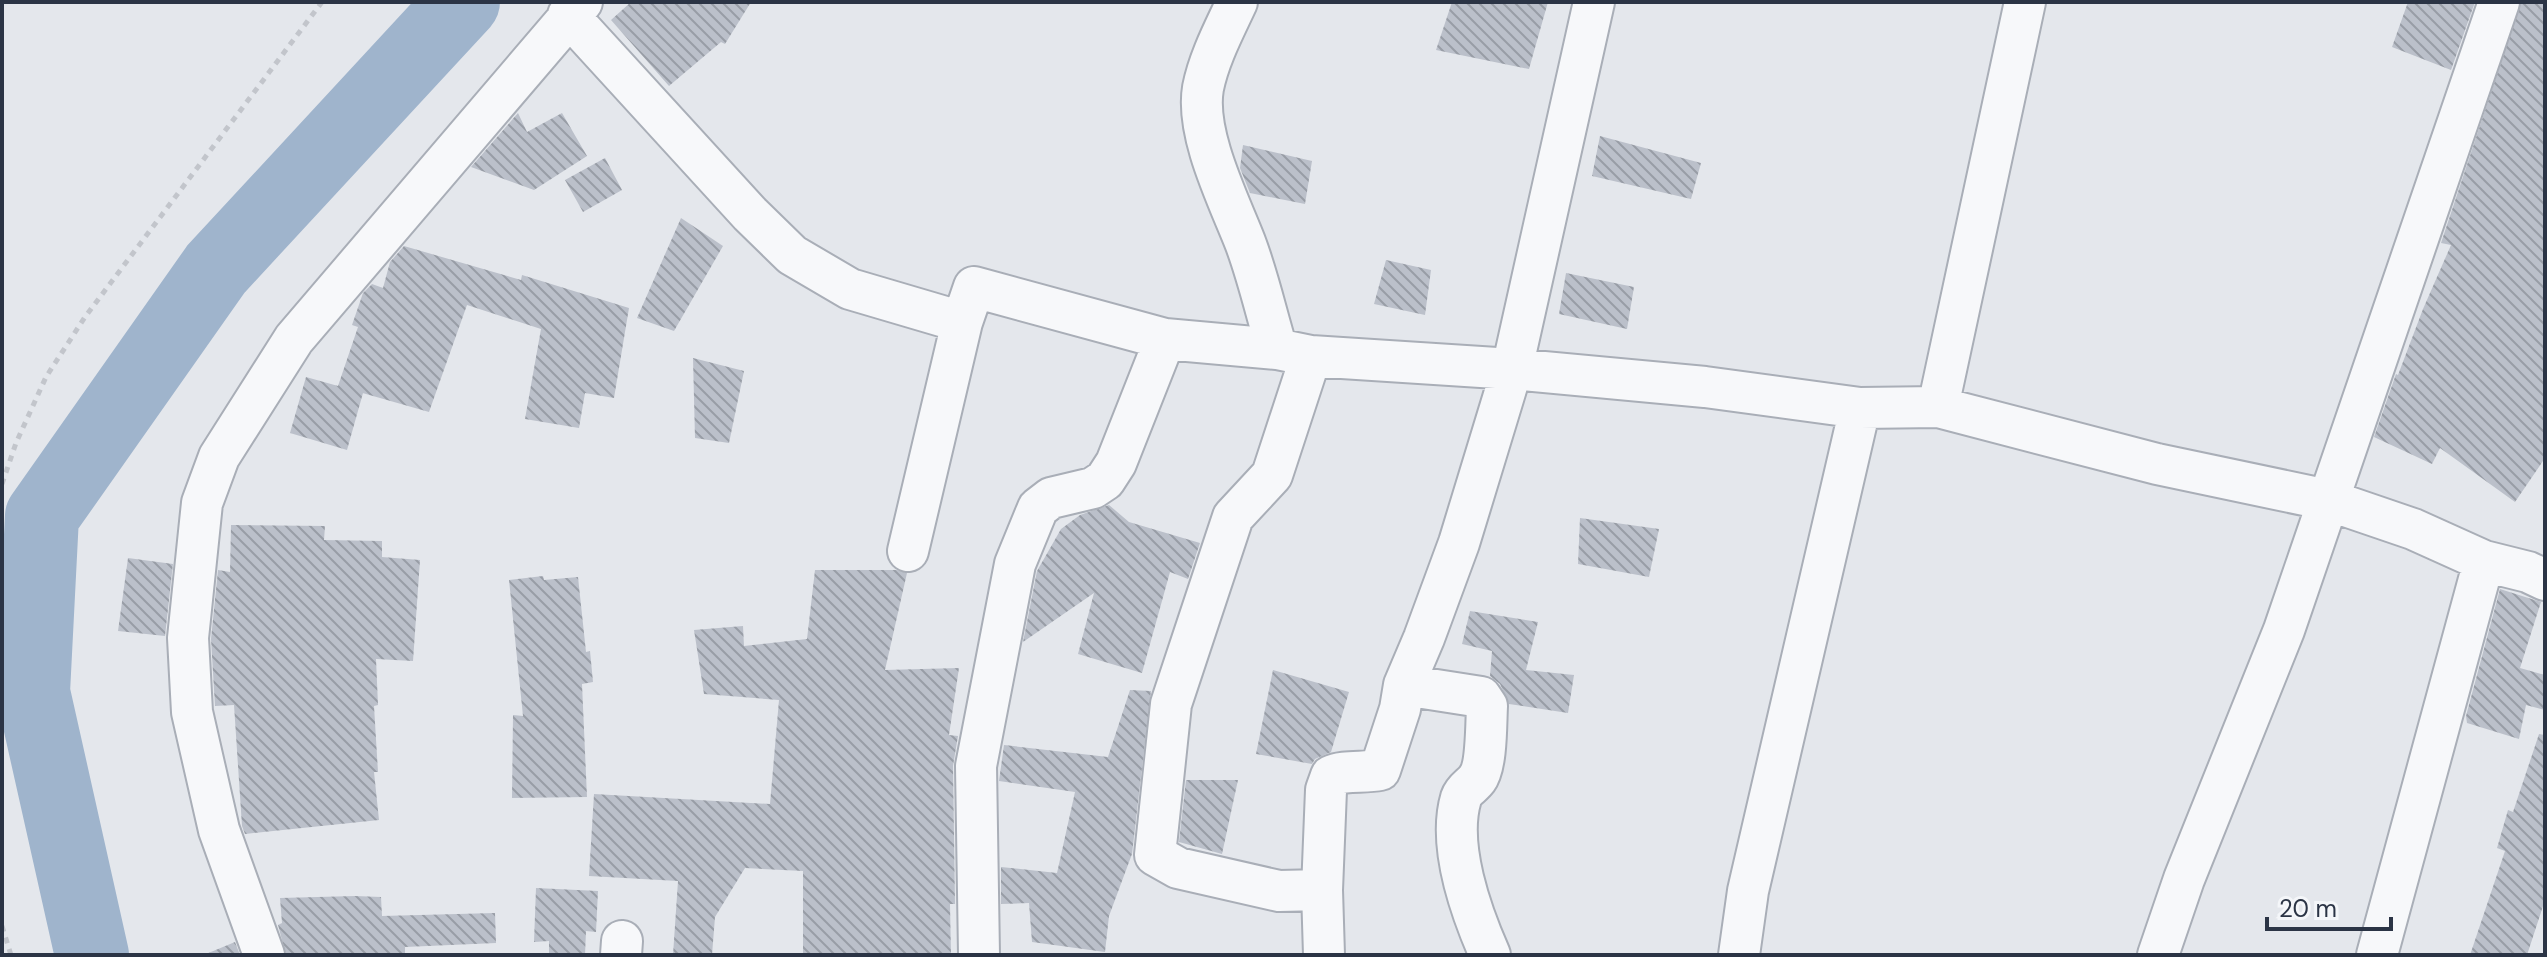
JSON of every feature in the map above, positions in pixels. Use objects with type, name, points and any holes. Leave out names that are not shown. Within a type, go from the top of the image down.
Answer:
[{"type":"street","points":[[1237,2],[1206,79],[1204,118],[1218,181],[1294,352],[1272,475],[1233,517],[1171,704],[1155,855],[1178,868],[1279,891],[1322,890]]},
{"type":"street","points":[[1324,955],[1322,890],[1326,790],[1331,776],[1341,771],[1355,774],[1380,770],[1400,709],[1404,685],[1459,543],[1512,369],[1594,2]]},
{"type":"street","points":[[1938,407],[2025,2]]},
{"type":"street","points":[[2158,955],[2184,879],[2284,630],[2499,2]]},
{"type":"street","points":[[264,955],[219,830],[192,712],[188,638],[202,503],[219,457],[294,339],[575,9],[750,214],[792,255],[850,289],[962,322]]},
{"type":"street","points":[[908,551],[962,322],[974,287],[1165,339],[1705,387],[1860,408],[1938,407],[2157,464],[2328,500],[2413,529],[2484,561],[2539,566]]},
{"type":"street","points":[[979,955],[976,766],[1015,564],[1038,508],[1051,498],[1093,488],[1105,480],[1116,463],[1165,339]]},
{"type":"street","points":[[1739,955],[1748,891],[1860,408]]},
{"type":"street","points":[[2377,955],[2484,561]]},
{"type":"street","points":[[1404,685],[1481,697],[1487,706],[1485,747],[1479,779],[1462,794],[1458,815],[1459,841],[1471,910],[1490,955]]},
{"type":"path","points":[[2,484],[16,443],[46,377],[85,317],[322,2]]},
{"type":"path","points":[[2,926],[11,955]]},
{"type":"building","points":[[631,2],[751,2],[725,44],[721,42],[669,86],[611,20]]},
{"type":"building","points":[[1452,2],[1548,2],[1529,69],[1436,50]]},
{"type":"building","points":[[2408,2],[2475,2],[2451,70],[2392,47]]},
{"type":"building","points":[[2521,2],[2545,2],[2545,458],[2515,502],[2440,448],[2432,464],[2374,437],[2396,374],[2451,245],[2441,243]]},
{"type":"building","points":[[518,113],[527,132],[562,113],[587,156],[534,190],[471,167]]},
{"type":"building","points":[[1600,136],[1701,163],[1691,199],[1592,176]]},
{"type":"building","points":[[1243,145],[1312,161],[1305,204],[1250,193],[1240,168]]},
{"type":"building","points":[[605,158],[622,190],[583,212],[565,180]]},
{"type":"building","points":[[681,218],[723,246],[674,331],[637,318]]},
{"type":"building","points":[[404,246],[521,280],[522,275],[629,308],[614,398],[585,393],[579,428],[525,419],[541,329],[467,305],[429,412],[338,386],[358,327],[352,325],[363,293],[372,284],[383,288],[390,262]]},
{"type":"building","points":[[1386,260],[1431,270],[1425,315],[1374,304]]},
{"type":"building","points":[[1566,273],[1634,287],[1627,329],[1559,314]]},
{"type":"building","points":[[693,358],[744,371],[729,443],[695,438]]},
{"type":"building","points":[[306,377],[363,393],[347,450],[290,433]]},
{"type":"building","points":[[1109,505],[1129,522],[1200,543],[1188,579],[1170,572],[1142,673],[1078,654],[1094,593],[1023,642],[1037,571],[1061,529],[1080,515]]},
{"type":"building","points":[[1580,518],[1659,529],[1649,577],[1578,564]]},
{"type":"building","points":[[231,525],[325,526],[324,540],[382,541],[382,557],[420,560],[413,661],[376,659],[378,705],[374,706],[378,772],[374,772],[379,820],[245,834],[234,705],[215,706],[211,639],[218,570],[230,572]]},
{"type":"building","points":[[128,558],[173,564],[165,636],[118,631]]},
{"type":"building","points":[[815,570],[897,570],[907,573],[885,670],[959,668],[949,735],[958,736],[953,766],[955,904],[950,904],[951,955],[803,955],[803,871],[745,868],[715,917],[712,955],[673,955],[678,881],[589,876],[594,794],[770,804],[779,700],[704,694],[694,630],[743,626],[744,646],[807,639]]},
{"type":"building","points":[[543,576],[544,580],[578,577],[586,652],[590,651],[593,682],[582,684],[587,797],[512,798],[513,715],[523,716],[509,580]]},
{"type":"building","points":[[2500,589],[2541,602],[2520,668],[2545,675],[2545,710],[2526,705],[2519,739],[2467,723],[2466,716]]},
{"type":"building","points":[[1470,611],[1538,622],[1526,670],[1574,675],[1568,713],[1509,704],[1500,684],[1490,676],[1492,651],[1462,644]]},
{"type":"building","points":[[1273,670],[1349,692],[1331,752],[1315,759],[1312,764],[1256,754]]},
{"type":"building","points":[[1130,690],[1151,691],[1132,854],[1109,916],[1105,952],[1032,942],[1029,903],[1001,904],[1001,867],[1057,873],[1075,792],[999,781],[1004,745],[1108,757]]},
{"type":"building","points":[[2539,734],[2545,735],[2545,900],[2527,955],[2470,955],[2505,851],[2497,848],[2508,810],[2513,812]]},
{"type":"building","points":[[1186,780],[1238,780],[1222,854],[1179,842]]},
{"type":"building","points":[[536,888],[598,891],[596,932],[586,931],[585,955],[549,954],[549,941],[534,942]]},
{"type":"building","points":[[381,897],[382,916],[495,913],[496,943],[405,947],[405,955],[286,955],[278,925],[282,923],[280,898]]},
{"type":"building","points":[[235,942],[240,955],[206,954]]},
{"type":"waterway","points":[[92,955],[33,692],[42,516],[216,269],[463,2]]}]
